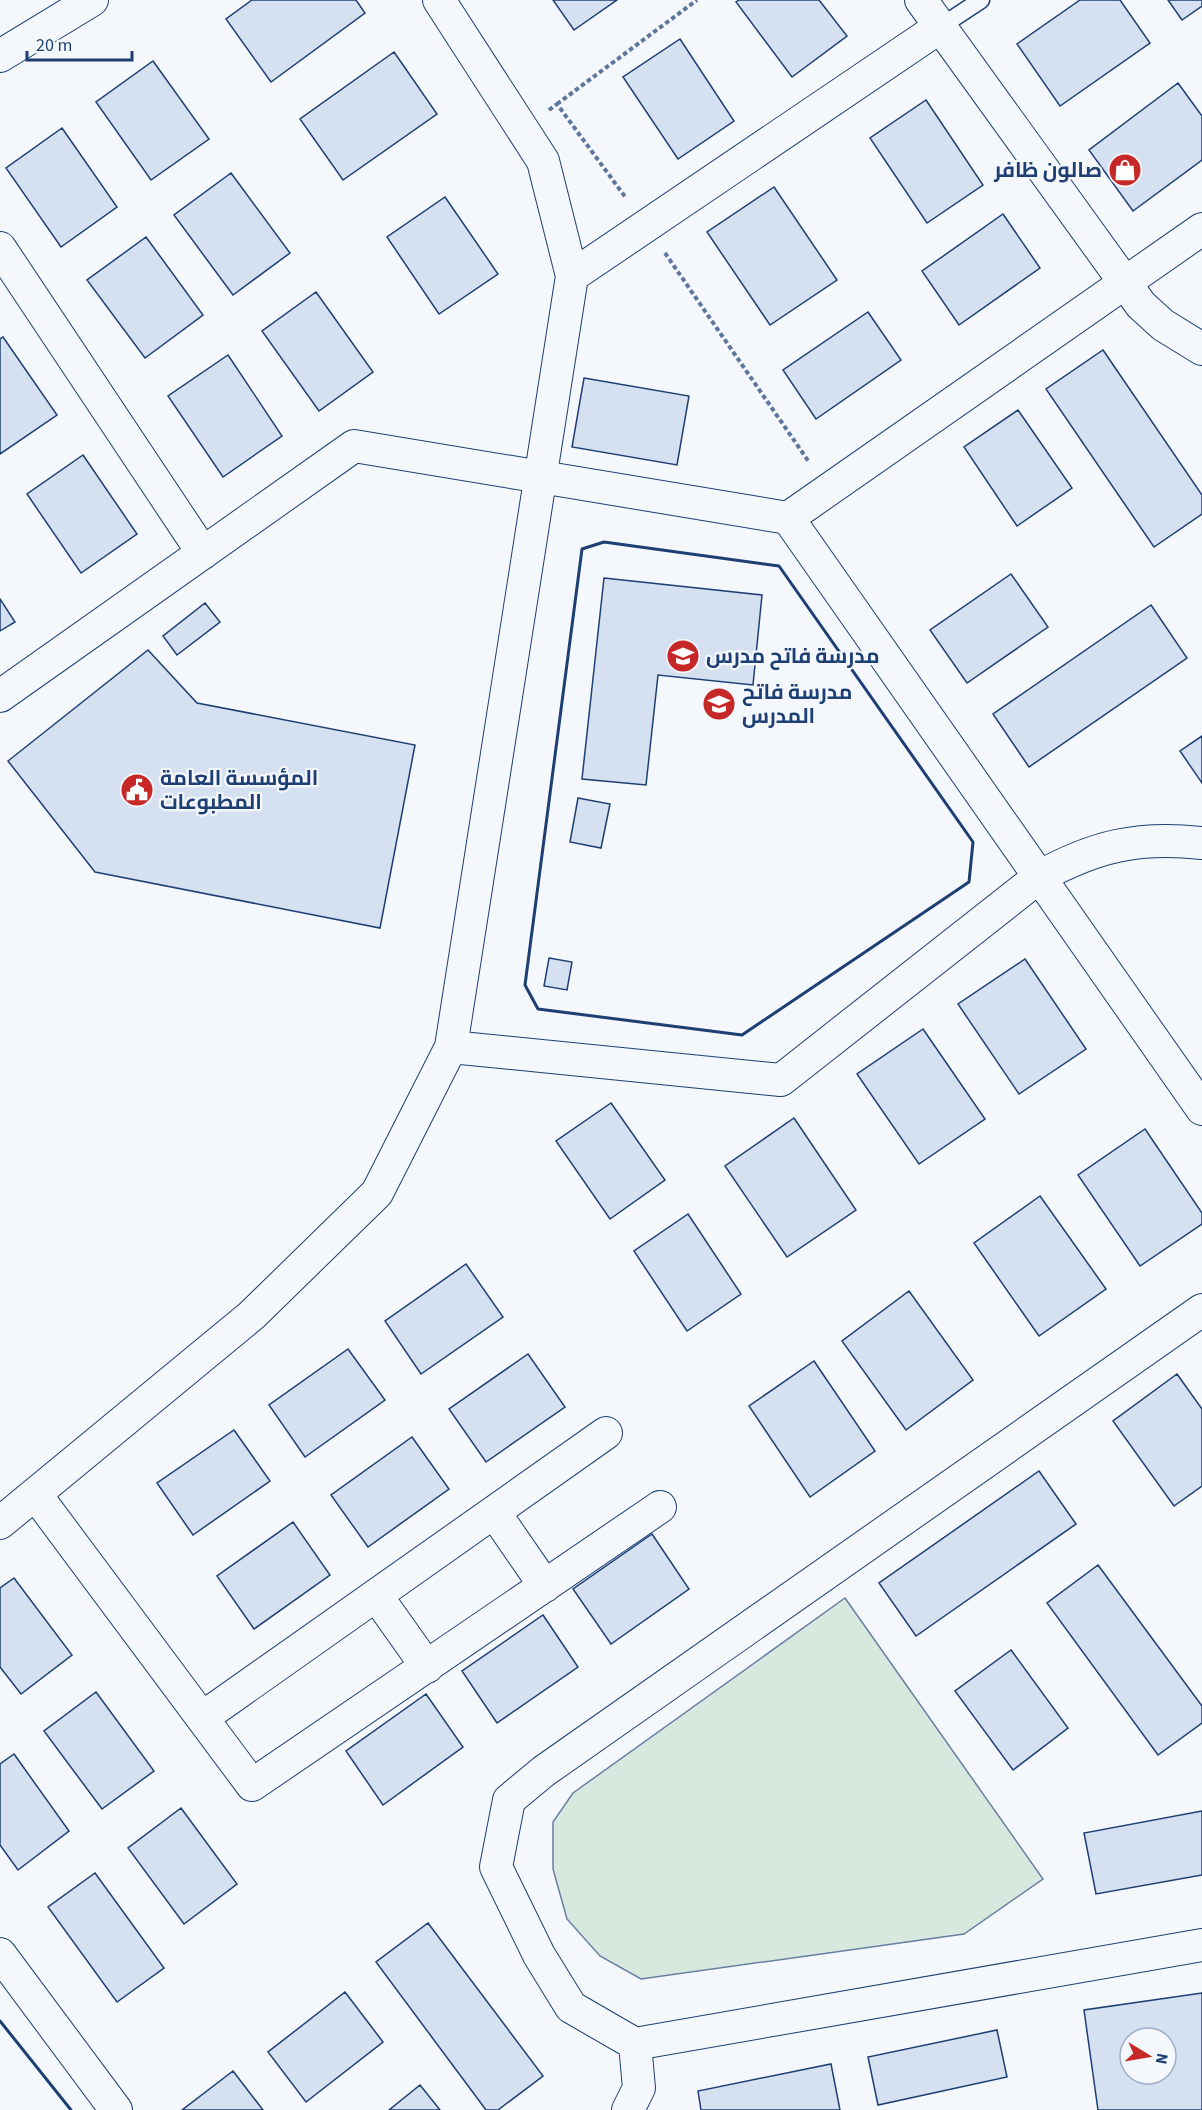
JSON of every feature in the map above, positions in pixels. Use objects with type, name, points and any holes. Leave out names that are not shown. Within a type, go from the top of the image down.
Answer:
[{"type":"street","points":[[0,56],[92,0]]},
{"type":"street","points":[[0,1523],[252,1315],[377,1193],[452,1047],[572,276],[543,161],[439,0]]},
{"type":"street","points":[[921,0],[1141,305],[1163,325],[1202,350]]},
{"type":"street","points":[[572,276],[940,27]]},
{"type":"street","points":[[0,696],[354,446],[788,518],[1202,229]]},
{"type":"street","points":[[0,248],[203,553]]},
{"type":"street","points":[[788,518],[1202,1109]]},
{"type":"street","points":[[452,1047],[781,1080],[1039,877],[1080,856],[1135,841],[1170,840],[1202,843]]},
{"type":"street","points":[[1202,1310],[544,1771],[509,1800],[496,1867],[539,1955],[571,2007],[635,2044],[1202,1945]]},
{"type":"street","points":[[202,1718],[606,1433]]},
{"type":"street","points":[[36,1495],[252,1785],[660,1507]]},
{"type":"street","points":[[494,1512],[545,1586]]},
{"type":"street","points":[[376,1595],[427,1667]]},
{"type":"street","points":[[0,1954],[116,2110]]},
{"type":"street","points":[[628,2110],[639,2088],[635,2044]]},
{"type":"lane","points":[[940,27],[981,0]]},
{"type":"path","points":[[522,130],[697,0]]},
{"type":"path","points":[[557,104],[646,225],[829,489]]},
{"type":"shaded area","points":[[845,1598],[1043,1879],[964,1934],[641,1979],[600,1956],[567,1919],[553,1869],[553,1822],[573,1793]]},
{"type":"building","points":[[252,0],[356,0],[365,13],[271,82],[226,19]]},
{"type":"building","points":[[553,0],[617,0],[574,30]]},
{"type":"building","points":[[739,0],[819,0],[847,36],[792,77],[736,2]]},
{"type":"building","points":[[1080,0],[1120,0],[1150,43],[1060,106],[1017,44]]},
{"type":"building","points":[[1168,0],[1202,0],[1202,6],[1182,20]]},
{"type":"building","points":[[680,39],[734,121],[678,159],[623,77]]},
{"type":"building","points":[[394,52],[437,114],[343,180],[300,119]]},
{"type":"building","points":[[153,61],[209,139],[151,180],[96,102]]},
{"type":"building","points":[[1178,83],[1202,116],[1202,160],[1133,211],[1089,150]]},
{"type":"building","points":[[926,100],[983,185],[927,223],[870,138]]},
{"type":"building","points":[[62,128],[117,207],[61,247],[6,168]]},
{"type":"building","points":[[231,173],[290,253],[233,295],[174,215]]},
{"type":"building","points":[[774,187],[837,280],[770,325],[707,232]]},
{"type":"building","points":[[445,197],[498,274],[439,314],[387,237]]},
{"type":"building","points":[[1003,214],[1040,268],[959,325],[922,271]]},
{"type":"building","points":[[146,237],[203,315],[145,358],[87,280]]},
{"type":"building","points":[[316,292],[373,372],[319,411],[262,331]]},
{"type":"building","points":[[868,312],[901,360],[816,419],[783,370]]},
{"type":"building","points":[[3,337],[57,415],[0,454],[0,339]]},
{"type":"building","points":[[1103,350],[1202,495],[1202,514],[1154,547],[1046,389]]},
{"type":"building","points":[[228,355],[282,436],[223,477],[168,396]]},
{"type":"building","points":[[584,378],[689,396],[677,465],[572,447]]},
{"type":"building","points":[[1018,410],[1072,488],[1017,526],[964,447]]},
{"type":"building","points":[[83,455],[137,534],[81,573],[27,494]]},
{"type":"building","points":[[1011,574],[1048,627],[967,683],[930,630]]},
{"type":"building","points":[[604,578],[762,595],[753,685],[658,675],[646,785],[582,779]]},
{"type":"building","points":[[0,599],[15,622],[0,631]]},
{"type":"building","points":[[205,603],[220,622],[177,655],[163,636]]},
{"type":"building","points":[[1151,605],[1187,658],[1029,767],[993,714]]},
{"type":"building","points":[[148,650],[197,703],[415,745],[380,928],[95,872],[8,761]]},
{"type":"building","points":[[1202,736],[1202,783],[1180,751]]},
{"type":"building","points":[[578,798],[610,804],[601,848],[570,842]]},
{"type":"building","points":[[549,958],[572,962],[567,990],[544,986]]},
{"type":"building","points":[[1025,959],[1086,1049],[1019,1094],[958,1004]]},
{"type":"building","points":[[923,1029],[985,1119],[919,1164],[857,1074]]},
{"type":"building","points":[[611,1103],[665,1180],[610,1219],[556,1141]]},
{"type":"building","points":[[794,1118],[856,1210],[787,1257],[725,1166]]},
{"type":"building","points":[[1145,1129],[1202,1213],[1202,1224],[1140,1266],[1078,1175]]},
{"type":"building","points":[[1040,1196],[1106,1289],[1039,1336],[974,1243]]},
{"type":"building","points":[[688,1214],[741,1294],[687,1331],[634,1251]]},
{"type":"building","points":[[466,1264],[503,1317],[421,1374],[385,1321]]},
{"type":"building","points":[[909,1291],[973,1380],[906,1430],[842,1341]]},
{"type":"building","points":[[348,1349],[385,1400],[305,1457],[269,1405]]},
{"type":"building","points":[[528,1354],[565,1407],[486,1462],[449,1409]]},
{"type":"building","points":[[814,1361],[875,1451],[810,1497],[749,1406]]},
{"type":"building","points":[[1177,1374],[1202,1409],[1202,1486],[1174,1506],[1113,1421]]},
{"type":"building","points":[[234,1430],[270,1481],[193,1535],[157,1483]]},
{"type":"building","points":[[412,1437],[449,1489],[368,1547],[331,1495]]},
{"type":"building","points":[[1039,1471],[1076,1524],[916,1636],[879,1583]]},
{"type":"building","points":[[293,1522],[330,1575],[254,1629],[217,1576]]},
{"type":"building","points":[[652,1534],[689,1589],[611,1644],[573,1589]]},
{"type":"building","points":[[1098,1565],[1202,1706],[1202,1723],[1158,1755],[1047,1603]]},
{"type":"building","points":[[14,1578],[72,1655],[21,1694],[0,1667],[0,1588]]},
{"type":"building","points":[[543,1615],[578,1667],[497,1723],[462,1671]]},
{"type":"building","points":[[1011,1650],[1068,1728],[1013,1770],[955,1691]]},
{"type":"building","points":[[96,1692],[154,1771],[102,1809],[44,1731]]},
{"type":"building","points":[[426,1694],[463,1747],[383,1805],[346,1751]]},
{"type":"building","points":[[14,1754],[69,1831],[18,1870],[0,1845],[0,1764]]},
{"type":"building","points":[[181,1808],[237,1884],[184,1924],[128,1848]]},
{"type":"building","points":[[1202,1811],[1202,1875],[1096,1894],[1084,1833]]},
{"type":"building","points":[[95,1873],[164,1968],[117,2002],[48,1907]]},
{"type":"building","points":[[428,1923],[543,2076],[498,2110],[486,2110],[376,1962]]},
{"type":"building","points":[[345,1992],[383,2042],[306,2102],[268,2052]]},
{"type":"building","points":[[1202,1993],[1202,2110],[1098,2110],[1084,2010]]},
{"type":"building","points":[[997,2030],[1007,2077],[878,2105],[868,2057]]},
{"type":"building","points":[[831,2064],[840,2110],[701,2110],[698,2091]]},
{"type":"building","points":[[233,2071],[263,2110],[182,2110]]},
{"type":"building","points":[[420,2085],[440,2110],[389,2110]]},
{"type":"wall","points":[[604,542],[779,566],[973,842],[969,882],[742,1035],[538,1009],[525,985],[582,549],[604,542]]},
{"type":"wall","points":[[0,2021],[71,2110]]},
{"type":"place","name":"صالون ظافر","points":[[1125,170]]},
{"type":"place","name":"مدرسة فاتح مدرس","points":[[683,656]]},
{"type":"place","name":"مدرسة فاتح المدرس","points":[[719,704]]},
{"type":"place","name":"المؤسسة العامة المطبوعات","points":[[137,790]]}]
